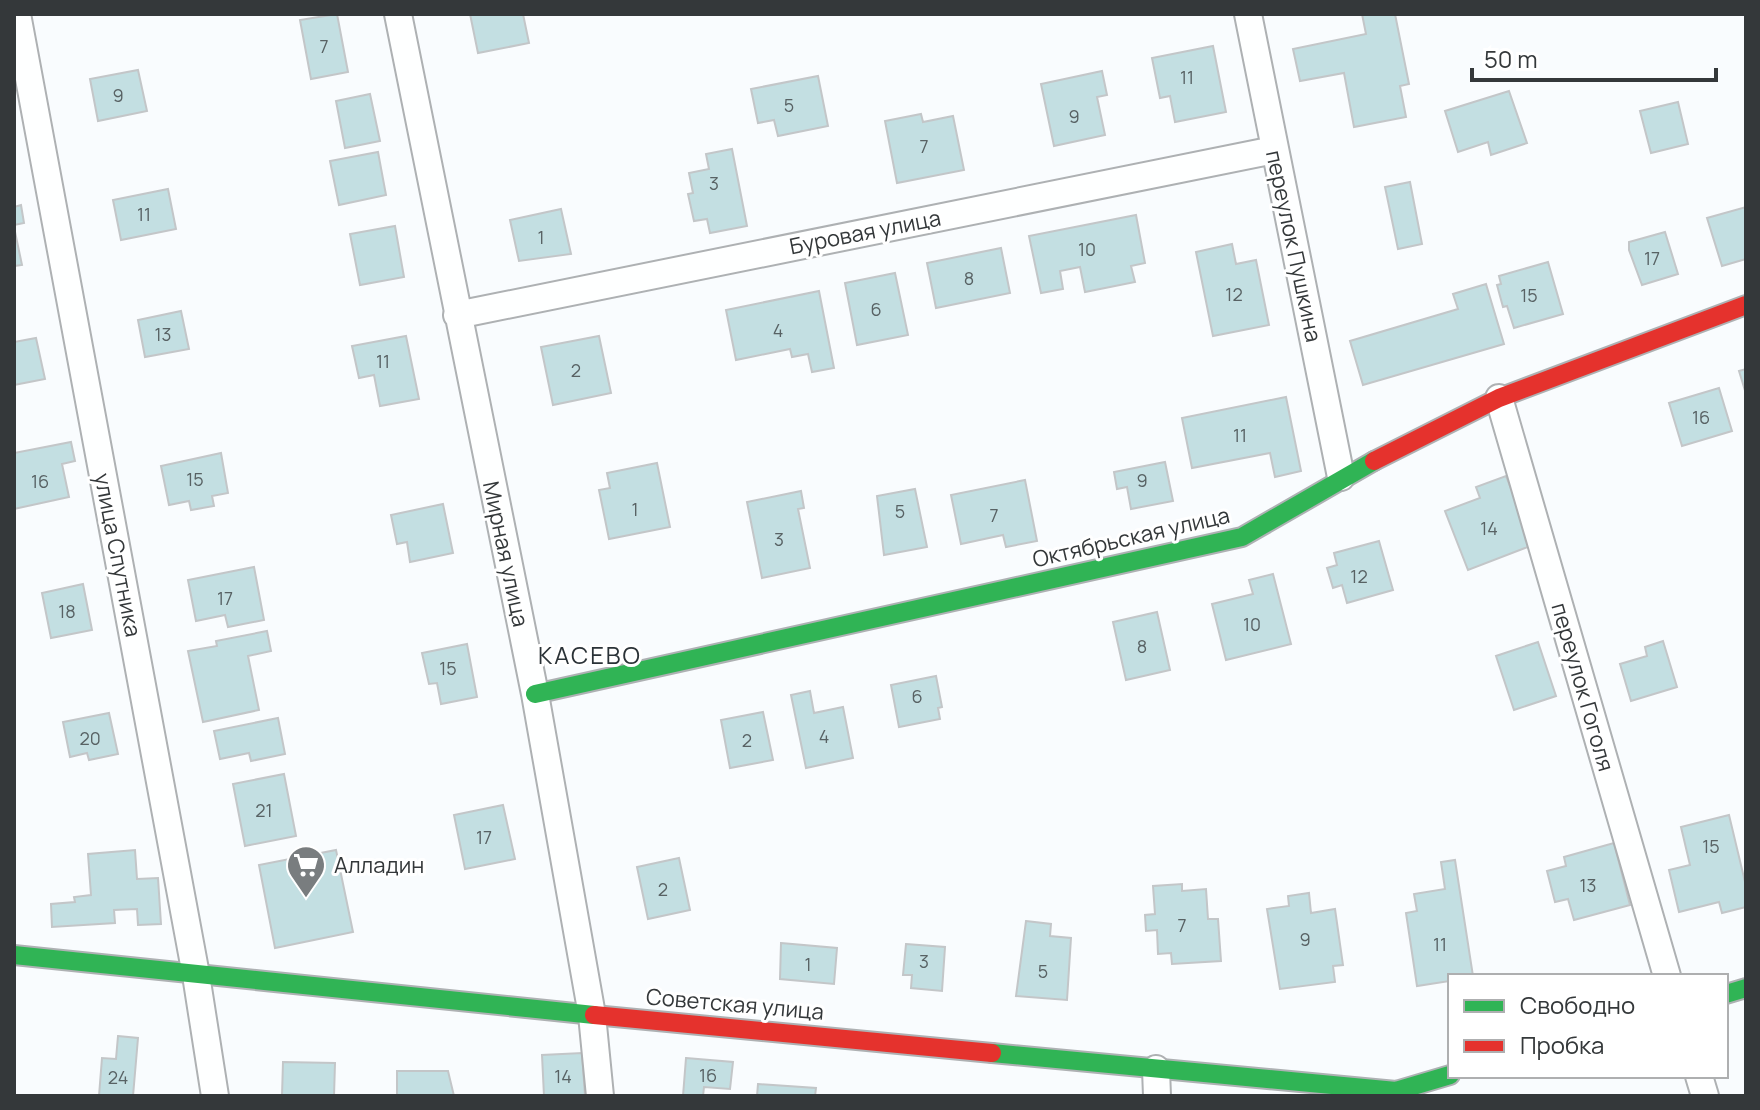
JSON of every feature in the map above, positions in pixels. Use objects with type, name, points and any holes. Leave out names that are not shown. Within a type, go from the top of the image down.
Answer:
[{"type":"street","name":"улица Спутника","points":[[17,14],[196,975],[215,1096]]},
{"type":"street","name":"Мирная улица","points":[[398,14],[535,694],[592,1015],[600,1096]]},
{"type":"street","name":"переулок Пушкина","points":[[1248,14],[1341,477]]},
{"type":"street","name":"Буровая улица","points":[[457,315],[1274,150]]},
{"type":"street","name":"Октябрьская улица","points":[[535,694],[1242,537],[1341,477],[1499,398],[1746,305]]},
{"type":"street","name":"переулок Гоголя","points":[[1499,398],[1666,974]]},
{"type":"street","name":"Советская улица","points":[[14,955],[592,1015],[1396,1091],[1448,1076]]},
{"type":"street","points":[[1156,1069],[1157,1096]]},
{"type":"building","points":[[337,14],[348,72],[311,79],[300,20]]},
{"type":"building","points":[[470,14],[523,14],[529,43],[478,53]]},
{"type":"building","points":[[1362,14],[1395,14],[1409,84],[1400,86],[1406,117],[1354,127],[1344,73],[1300,81],[1293,49],[1366,34]]},
{"type":"building","points":[[1213,46],[1226,112],[1175,122],[1170,96],[1160,98],[1152,58]]},
{"type":"building","points":[[138,70],[147,111],[98,121],[90,79]]},
{"type":"building","points":[[1102,71],[1107,95],[1097,97],[1105,135],[1054,146],[1041,84]]},
{"type":"building","points":[[818,76],[828,126],[778,136],[774,120],[758,123],[751,89]]},
{"type":"building","points":[[1509,91],[1527,143],[1491,155],[1488,142],[1458,152],[1445,111]]},
{"type":"building","points":[[370,94],[380,141],[345,148],[336,101]]},
{"type":"building","points":[[1678,102],[1688,144],[1651,153],[1640,111]]},
{"type":"building","points":[[921,114],[923,122],[953,116],[964,170],[897,183],[885,121]]},
{"type":"building","points":[[732,149],[747,226],[710,233],[707,219],[694,221],[688,194],[693,193],[689,173],[709,169],[706,154]]},
{"type":"building","points":[[378,152],[386,195],[339,205],[330,161]]},
{"type":"building","points":[[1410,182],[1422,244],[1398,249],[1385,187]]},
{"type":"building","points":[[168,189],[176,229],[121,240],[113,200]]},
{"type":"building","points":[[21,205],[24,223],[14,225],[14,207]]},
{"type":"building","points":[[1746,207],[1746,259],[1722,266],[1707,218]]},
{"type":"building","points":[[561,209],[571,254],[519,261],[510,220]]},
{"type":"building","points":[[1136,215],[1145,263],[1131,266],[1135,282],[1085,292],[1080,267],[1060,271],[1063,289],[1041,293],[1029,236]]},
{"type":"building","points":[[395,226],[404,277],[360,285],[350,234]]},
{"type":"building","points":[[14,227],[22,265],[14,266]]},
{"type":"building","points":[[1665,232],[1678,274],[1642,285],[1629,242]]},
{"type":"building","points":[[1232,244],[1236,264],[1256,260],[1269,325],[1213,336],[1196,252]]},
{"type":"building","points":[[1001,248],[1010,293],[936,308],[927,263]]},
{"type":"building","points":[[1548,262],[1563,314],[1514,328],[1507,306],[1503,307],[1497,285],[1501,284],[1499,276]]},
{"type":"building","points":[[895,273],[908,335],[857,345],[845,283]]},
{"type":"building","points":[[1486,284],[1504,344],[1363,385],[1350,341],[1458,309],[1453,294]]},
{"type":"building","points":[[819,291],[834,368],[812,372],[808,354],[792,357],[790,349],[736,360],[726,310]]},
{"type":"building","points":[[181,311],[189,349],[145,357],[138,320]]},
{"type":"building","points":[[406,336],[419,399],[380,406],[374,375],[359,378],[352,346]]},
{"type":"building","points":[[599,336],[611,393],[553,405],[541,347]]},
{"type":"building","points":[[36,338],[45,379],[14,385],[14,342]]},
{"type":"building","points":[[1746,369],[1746,394],[1739,371]]},
{"type":"building","points":[[1719,388],[1732,431],[1682,446],[1669,403]]},
{"type":"building","points":[[1286,397],[1301,471],[1275,477],[1270,453],[1192,468],[1182,418]]},
{"type":"building","points":[[71,442],[75,461],[62,464],[69,497],[14,509],[14,453]]},
{"type":"building","points":[[221,453],[228,493],[212,496],[214,506],[191,510],[189,501],[169,505],[161,466]]},
{"type":"building","points":[[1165,462],[1173,501],[1131,509],[1127,487],[1117,489],[1114,472]]},
{"type":"building","points":[[657,463],[670,527],[609,539],[599,490],[610,488],[607,473]]},
{"type":"building","points":[[1506,476],[1533,545],[1468,570],[1445,511],[1480,498],[1476,487]]},
{"type":"building","points":[[1025,480],[1037,541],[1006,547],[1003,535],[961,544],[951,495]]},
{"type":"building","points":[[915,489],[927,547],[884,555],[877,496]]},
{"type":"building","points":[[801,491],[804,508],[798,509],[810,568],[762,578],[747,502]]},
{"type":"building","points":[[443,504],[453,553],[410,562],[407,542],[397,544],[391,515]]},
{"type":"building","points":[[1379,541],[1393,590],[1347,603],[1342,585],[1333,588],[1327,568],[1337,565],[1334,553]]},
{"type":"building","points":[[254,567],[264,620],[228,627],[225,615],[196,621],[188,580]]},
{"type":"building","points":[[1273,574],[1291,644],[1226,660],[1212,604],[1253,594],[1249,580]]},
{"type":"building","points":[[83,584],[92,630],[51,638],[42,593]]},
{"type":"building","points":[[1157,612],[1170,670],[1126,680],[1113,622]]},
{"type":"building","points":[[267,631],[271,651],[248,656],[259,710],[203,722],[188,651],[217,646],[216,641]]},
{"type":"building","points":[[1663,641],[1677,687],[1631,701],[1620,664],[1647,656],[1645,647]]},
{"type":"building","points":[[1538,642],[1556,696],[1514,710],[1496,656]]},
{"type":"building","points":[[467,644],[477,697],[441,704],[437,683],[429,684],[422,653]]},
{"type":"building","points":[[936,676],[942,707],[938,708],[940,719],[899,727],[891,685]]},
{"type":"building","points":[[810,691],[814,713],[843,707],[853,758],[806,768],[791,695]]},
{"type":"building","points":[[763,712],[773,760],[730,768],[721,720]]},
{"type":"building","points":[[109,713],[118,754],[89,760],[87,753],[70,757],[63,722]]},
{"type":"building","points":[[278,718],[285,754],[251,761],[249,753],[220,759],[214,731]]},
{"type":"building","points":[[284,774],[296,836],[245,846],[233,784]]},
{"type":"building","points":[[503,805],[515,859],[465,869],[454,815]]},
{"type":"building","points":[[1729,815],[1746,886],[1746,907],[1722,913],[1719,902],[1679,912],[1669,870],[1690,865],[1681,827]]},
{"type":"building","points":[[1614,843],[1630,905],[1574,920],[1568,899],[1555,902],[1547,871],[1566,866],[1564,857]]},
{"type":"building","points":[[135,850],[137,879],[158,878],[161,924],[138,925],[137,909],[114,910],[115,923],[52,927],[51,904],[75,902],[74,897],[91,895],[88,854]]},
{"type":"building","name":"Алладин","points":[[336,850],[353,932],[275,948],[259,865]]},
{"type":"building","points":[[679,858],[690,910],[648,919],[637,867]]},
{"type":"building","points":[[1455,860],[1473,974],[1448,974],[1448,981],[1417,986],[1406,913],[1417,911],[1414,894],[1445,889],[1441,862]]},
{"type":"building","points":[[1182,884],[1182,891],[1206,889],[1208,919],[1218,919],[1221,961],[1172,964],[1171,953],[1158,954],[1157,930],[1146,931],[1145,915],[1155,914],[1153,886]]},
{"type":"building","points":[[1309,893],[1311,913],[1335,909],[1343,965],[1333,966],[1335,982],[1280,989],[1267,909],[1289,906],[1288,896]]},
{"type":"building","points":[[1026,921],[1051,924],[1050,936],[1071,938],[1067,1000],[1016,996]]},
{"type":"building","points":[[781,943],[837,948],[834,984],[780,979]]},
{"type":"building","points":[[906,944],[945,947],[942,991],[911,988],[912,975],[903,975]]},
{"type":"building","points":[[118,1036],[138,1038],[133,1096],[99,1096],[102,1058],[116,1059]]},
{"type":"building","points":[[582,1053],[585,1096],[544,1096],[542,1055]]},
{"type":"building","points":[[686,1058],[733,1062],[730,1089],[704,1087],[703,1096],[683,1096]]},
{"type":"building","points":[[283,1062],[335,1063],[334,1096],[282,1096]]},
{"type":"building","points":[[397,1071],[448,1071],[454,1096],[397,1096]]},
{"type":"building","points":[[758,1084],[816,1088],[815,1096],[757,1096]]},
{"type":"traffic: fast","points":[[535,694],[1242,537],[1374,461]]},
{"type":"traffic: fast","points":[[14,955],[594,1015]]},
{"type":"traffic: fast","points":[[1728,993],[1746,988]]},
{"type":"traffic: fast","points":[[992,1053],[1396,1091],[1448,1076]]},
{"type":"traffic: jam","points":[[1374,461],[1499,398],[1746,305]]},
{"type":"traffic: jam","points":[[594,1015],[992,1053]]},
{"type":"place","name":"Алладин","points":[[306,899]]},
{"type":"district","name":"КАСЕВО","points":[[590,654]]}]
